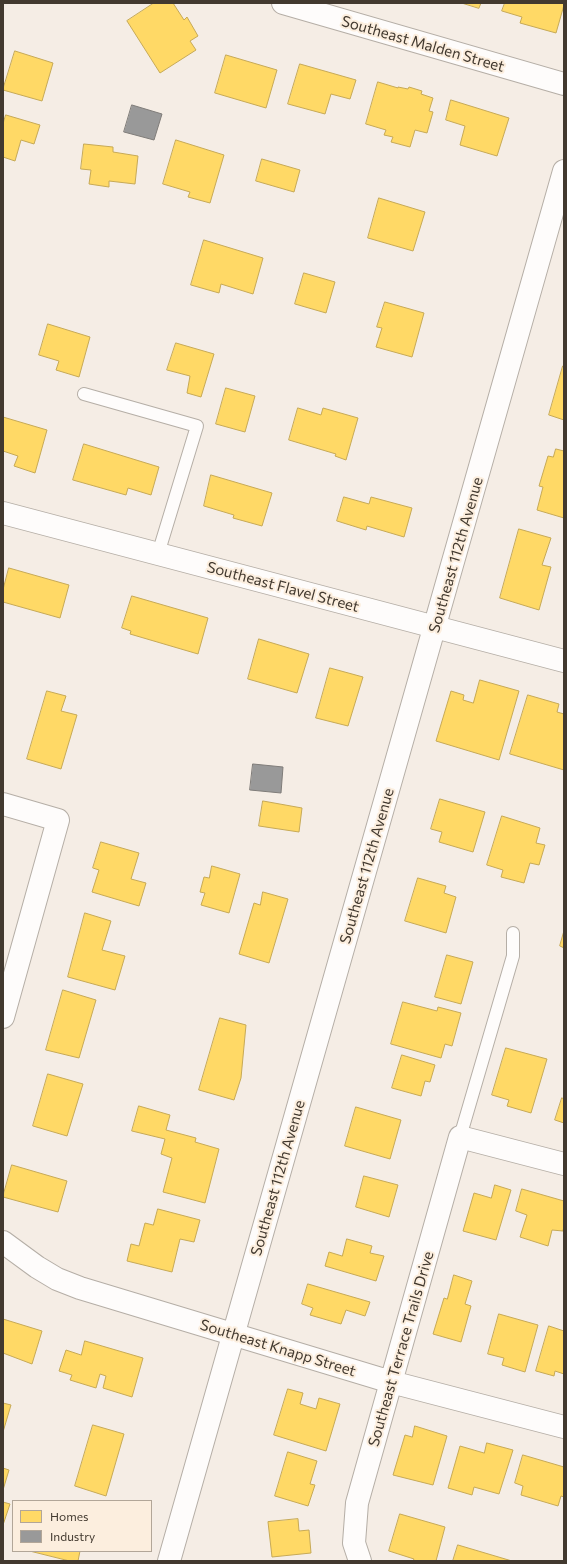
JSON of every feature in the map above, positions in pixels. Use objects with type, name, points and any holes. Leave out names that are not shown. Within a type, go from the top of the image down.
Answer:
[{"type":"street","name":"Southeast Malden Street","points":[[283,3],[564,84]]},
{"type":"street","name":"Southeast 112th Avenue","points":[[169,1561],[564,171]]},
{"type":"street","name":"Southeast Flavel Street","points":[[3,513],[564,661]]},
{"type":"street","points":[[3,804],[58,820],[3,1017]]},
{"type":"street","points":[[460,1137],[564,1164]]},
{"type":"street","name":"Southeast Terrace Trails Drive","points":[[360,1561],[354,1543],[357,1503],[460,1137]]},
{"type":"street","name":"Southeast Knapp Street","points":[[3,1242],[37,1267],[57,1279],[80,1288],[391,1382],[564,1427]]},
{"type":"lane","points":[[84,394],[197,426],[158,554]]},
{"type":"lane","points":[[460,1137],[513,956],[513,933]]},
{"type":"building: Homes","points":[[154,3],[173,3],[184,20],[187,17],[198,36],[190,41],[196,50],[160,73],[127,21]]},
{"type":"building: Homes","points":[[462,3],[481,3],[479,8]]},
{"type":"building: Homes","points":[[505,3],[564,3],[556,33],[520,23],[522,17],[502,11]]},
{"type":"building: Homes","points":[[15,51],[53,63],[42,101],[3,90]]},
{"type":"building: Homes","points":[[226,55],[277,70],[266,108],[215,93]]},
{"type":"building: Homes","points":[[300,64],[356,80],[350,99],[331,94],[325,114],[288,104]]},
{"type":"building: Homes","points":[[378,82],[398,88],[408,89],[409,87],[422,91],[421,94],[433,98],[429,111],[433,112],[427,133],[415,130],[410,147],[391,142],[393,137],[384,135],[386,130],[366,124]]},
{"type":"building: Homes","points":[[451,100],[509,118],[497,156],[460,145],[465,126],[446,120]]},
{"type":"building: Homes","points":[[6,115],[40,125],[34,144],[21,140],[15,161],[3,157],[3,124]]},
{"type":"building: Homes","points":[[176,140],[224,155],[210,203],[188,197],[190,192],[163,184]]},
{"type":"building: Homes","points":[[84,144],[113,147],[113,152],[138,156],[135,184],[109,181],[109,187],[89,184],[91,170],[81,169]]},
{"type":"building: Homes","points":[[262,159],[300,170],[294,192],[256,181]]},
{"type":"building: Homes","points":[[379,198],[425,212],[413,251],[368,238]]},
{"type":"building: Homes","points":[[204,240],[263,258],[253,294],[221,284],[219,293],[191,285]]},
{"type":"building: Homes","points":[[304,273],[335,282],[326,313],[295,304]]},
{"type":"building: Homes","points":[[385,302],[424,313],[412,357],[376,347],[382,328],[377,327]]},
{"type":"building: Homes","points":[[48,324],[90,337],[79,377],[56,370],[59,361],[39,355]]},
{"type":"building: Homes","points":[[176,343],[214,354],[201,397],[187,393],[190,376],[167,370]]},
{"type":"building: Homes","points":[[564,366],[564,420],[549,415]]},
{"type":"building: Homes","points":[[226,388],[255,396],[245,432],[216,424]]},
{"type":"building: Homes","points":[[298,408],[321,415],[323,408],[358,418],[346,460],[335,456],[336,454],[289,440]]},
{"type":"building: Homes","points":[[3,417],[47,430],[35,473],[14,466],[18,456],[3,451]]},
{"type":"building: Homes","points":[[84,444],[159,467],[151,495],[128,488],[126,495],[73,480]]},
{"type":"building: Homes","points":[[556,449],[564,451],[564,518],[537,510],[543,487],[539,486],[548,456],[553,457]]},
{"type":"building: Homes","points":[[211,475],[272,493],[262,526],[233,518],[234,515],[204,506]]},
{"type":"building: Homes","points":[[344,497],[369,504],[371,497],[412,508],[404,537],[367,526],[366,530],[337,521]]},
{"type":"building: Homes","points":[[519,529],[551,538],[542,565],[551,567],[539,610],[500,598]]},
{"type":"building: Homes","points":[[9,568],[69,585],[60,618],[3,602],[3,590]]},
{"type":"building: Homes","points":[[132,596],[208,618],[198,654],[130,634],[131,631],[122,628]]},
{"type":"building: Homes","points":[[259,639],[309,654],[297,693],[248,679]]},
{"type":"building: Homes","points":[[330,668],[363,677],[348,726],[316,718]]},
{"type":"building: Homes","points":[[480,680],[519,691],[499,760],[436,741],[451,691],[464,695],[463,700],[473,703]]},
{"type":"building: Homes","points":[[47,691],[66,696],[61,711],[77,715],[61,769],[27,759]]},
{"type":"building: Homes","points":[[528,695],[559,704],[557,712],[564,714],[564,770],[510,754]]},
{"type":"building: Homes","points":[[440,799],[485,812],[473,852],[439,842],[442,832],[431,829]]},
{"type":"building: Homes","points":[[263,801],[302,808],[299,832],[259,826]]},
{"type":"building: Homes","points":[[502,816],[540,828],[536,843],[545,845],[539,865],[530,863],[524,883],[501,877],[503,870],[487,865]]},
{"type":"building: Homes","points":[[101,842],[139,853],[131,879],[146,883],[139,906],[92,892],[99,870],[93,868]]},
{"type":"building: Homes","points":[[212,866],[240,874],[229,913],[201,905],[205,893],[200,892],[204,877],[209,878]]},
{"type":"building: Homes","points":[[418,878],[446,886],[444,893],[456,897],[446,933],[405,921]]},
{"type":"building: Homes","points":[[263,892],[288,899],[269,963],[239,954],[254,903],[260,905]]},
{"type":"building: Homes","points":[[85,913],[111,921],[102,950],[125,956],[115,990],[68,977]]},
{"type":"building: Homes","points":[[564,931],[564,948],[560,946]]},
{"type":"building: Homes","points":[[447,955],[473,962],[461,1004],[435,997]]},
{"type":"building: Homes","points":[[63,990],[96,1000],[79,1058],[46,1050]]},
{"type":"building: Homes","points":[[403,1002],[437,1011],[438,1007],[461,1013],[452,1046],[445,1044],[441,1058],[391,1044]]},
{"type":"building: Homes","points":[[220,1018],[246,1025],[241,1078],[234,1100],[199,1090]]},
{"type":"building: Homes","points":[[506,1048],[547,1059],[531,1113],[507,1106],[509,1100],[492,1095]]},
{"type":"building: Homes","points":[[402,1055],[435,1065],[430,1082],[425,1081],[421,1096],[392,1088]]},
{"type":"building: Homes","points":[[48,1074],[83,1084],[67,1136],[33,1126]]},
{"type":"building: Homes","points":[[562,1098],[564,1099],[564,1123],[555,1120]]},
{"type":"building: Homes","points":[[139,1106],[170,1115],[166,1130],[196,1138],[195,1142],[219,1149],[205,1203],[163,1192],[172,1158],[161,1154],[165,1139],[132,1131]]},
{"type":"building: Homes","points":[[356,1107],[401,1120],[390,1159],[345,1146]]},
{"type":"building: Homes","points":[[12,1165],[67,1181],[58,1212],[3,1197]]},
{"type":"building: Homes","points":[[364,1176],[398,1185],[389,1217],[356,1207]]},
{"type":"building: Homes","points":[[495,1185],[511,1190],[496,1240],[463,1231],[474,1193],[491,1198]]},
{"type":"building: Homes","points":[[522,1189],[564,1201],[563,1231],[552,1230],[548,1246],[520,1237],[527,1215],[516,1211]]},
{"type":"building: Homes","points":[[158,1209],[200,1220],[194,1242],[180,1239],[172,1272],[127,1261],[131,1244],[139,1246],[145,1223],[153,1225]]},
{"type":"building: Homes","points":[[347,1239],[372,1246],[370,1253],[384,1256],[376,1281],[325,1266],[329,1252],[342,1256]]},
{"type":"building: Homes","points":[[454,1275],[472,1281],[465,1304],[471,1306],[461,1342],[433,1334],[444,1298],[447,1299]]},
{"type":"building: Homes","points":[[308,1284],[370,1302],[365,1316],[346,1310],[341,1324],[310,1315],[313,1308],[302,1304]]},
{"type":"building: Homes","points":[[499,1314],[538,1325],[525,1372],[502,1365],[504,1358],[488,1354]]},
{"type":"building: Homes","points":[[3,1319],[42,1331],[32,1364],[3,1353]]},
{"type":"building: Homes","points":[[549,1326],[564,1331],[564,1374],[555,1371],[554,1376],[536,1371]]},
{"type":"building: Homes","points":[[85,1341],[143,1358],[132,1397],[103,1388],[106,1376],[100,1374],[96,1388],[70,1380],[72,1375],[59,1371],[66,1350],[81,1355]]},
{"type":"building: Homes","points":[[288,1389],[303,1393],[300,1404],[316,1409],[319,1398],[340,1404],[326,1451],[274,1435]]},
{"type":"building: Homes","points":[[3,1403],[11,1405],[3,1432]]},
{"type":"building: Homes","points":[[93,1425],[124,1434],[106,1496],[75,1486]]},
{"type":"building: Homes","points":[[415,1426],[447,1436],[433,1485],[393,1475],[405,1435],[412,1437]]},
{"type":"building: Homes","points":[[487,1443],[513,1450],[499,1494],[474,1487],[472,1495],[448,1488],[460,1446],[484,1453]]},
{"type":"building: Homes","points":[[288,1452],[317,1461],[310,1484],[315,1485],[308,1506],[275,1496]]},
{"type":"building: Homes","points":[[523,1455],[564,1467],[564,1497],[561,1496],[558,1506],[521,1495],[523,1486],[515,1483]]},
{"type":"building: Homes","points":[[3,1468],[9,1470],[3,1490]]},
{"type":"building: Homes","points":[[3,1502],[10,1504],[3,1525]]},
{"type":"building: Homes","points":[[400,1514],[445,1527],[436,1561],[413,1561],[414,1559],[389,1551]]},
{"type":"building: Homes","points":[[298,1519],[299,1531],[309,1530],[311,1553],[272,1557],[268,1522]]},
{"type":"building: Homes","points":[[458,1545],[512,1561],[453,1561]]},
{"type":"building: Homes","points":[[34,1552],[80,1552],[78,1561],[70,1561]]},
{"type":"building: Industry","points":[[132,105],[162,114],[154,140],[124,132]]},
{"type":"building: Industry","points":[[253,764],[283,767],[281,793],[250,790]]}]
